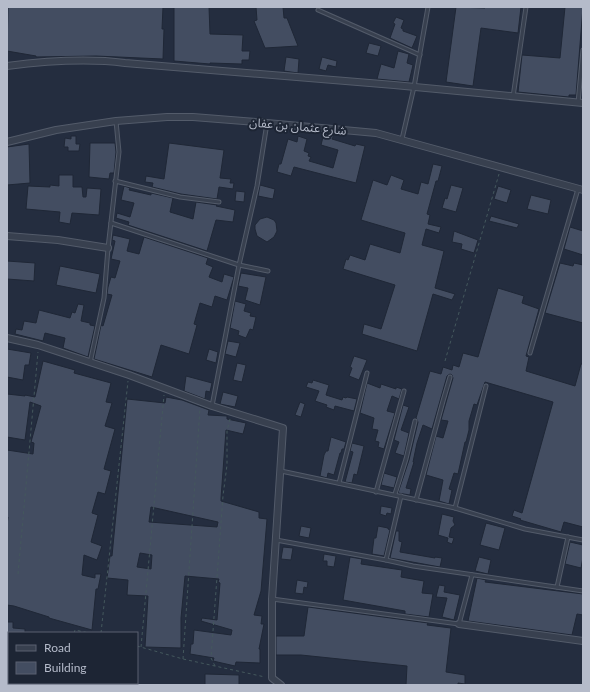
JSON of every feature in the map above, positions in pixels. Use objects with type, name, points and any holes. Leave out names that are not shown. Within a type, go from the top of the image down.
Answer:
[{"type":"street","points":[[7,66],[76,60],[100,60],[580,103]]},
{"type":"street","name":"شارع عثمان بن عفان","points":[[7,142],[56,130],[116,121],[167,117],[193,117],[267,123],[376,133],[580,189]]},
{"type":"street","points":[[7,236],[58,240],[108,248]]},
{"type":"street","points":[[7,338],[38,345],[90,364],[128,375],[212,406],[283,428],[274,540],[272,599],[272,678],[281,685]]},
{"type":"street","points":[[459,624],[583,641]]},
{"type":"lane","points":[[402,139],[414,87],[428,7]]},
{"type":"lane","points":[[513,97],[526,7]]},
{"type":"lane","points":[[318,10],[420,55]]},
{"type":"lane","points":[[580,103],[583,50]]},
{"type":"lane","points":[[90,364],[104,298],[119,152],[116,121]]},
{"type":"lane","points":[[212,406],[239,265],[257,186],[267,123]]},
{"type":"lane","points":[[115,181],[180,197],[219,202]]},
{"type":"lane","points":[[530,353],[580,189]]},
{"type":"lane","points":[[111,223],[239,265],[268,271]]},
{"type":"lane","points":[[339,483],[367,373]]},
{"type":"lane","points":[[416,500],[442,401],[450,378]]},
{"type":"lane","points":[[455,508],[486,386]]},
{"type":"lane","points":[[376,492],[404,391]]},
{"type":"lane","points":[[395,494],[406,459],[415,422]]},
{"type":"lane","points":[[279,471],[376,492],[395,494],[455,508],[525,529],[583,540]]},
{"type":"lane","points":[[386,560],[401,496]]},
{"type":"lane","points":[[557,587],[568,537]]},
{"type":"lane","points":[[274,540],[413,566],[583,591]]},
{"type":"lane","points":[[272,599],[459,624],[472,575]]},
{"type":"path","points":[[445,361],[500,168]]},
{"type":"path","points":[[18,574],[38,345]]},
{"type":"path","points":[[101,632],[128,375]]},
{"type":"path","points":[[141,647],[165,389]]},
{"type":"path","points":[[183,659],[201,402]]},
{"type":"path","points":[[215,666],[212,658],[213,631],[223,496],[228,465],[227,431],[232,412]]},
{"type":"path","points":[[74,632],[75,630],[84,632]]},
{"type":"path","points":[[138,646],[242,673],[272,678]]},
{"type":"building","points":[[8,7],[163,7],[163,59],[96,56],[36,57],[7,51]]},
{"type":"building","points":[[174,7],[209,7],[210,34],[243,35],[242,51],[250,51],[249,60],[242,60],[242,64],[210,64],[174,61]]},
{"type":"building","points":[[256,7],[283,7],[284,18],[287,18],[298,46],[265,48],[254,21],[257,20]]},
{"type":"building","points":[[456,7],[521,7],[518,33],[481,28],[473,86],[446,82]]},
{"type":"building","points":[[565,7],[583,7],[576,95],[569,95],[569,97],[518,92],[522,55],[560,58]]},
{"type":"building","points":[[396,17],[404,20],[401,28],[403,31],[417,36],[412,48],[390,38],[395,24],[393,23]]},
{"type":"building","points":[[369,43],[381,46],[378,56],[366,53]]},
{"type":"building","points":[[398,51],[409,54],[407,63],[413,65],[409,82],[377,79],[381,64],[394,68]]},
{"type":"building","points":[[286,57],[299,59],[298,73],[284,71]]},
{"type":"building","points":[[322,57],[337,61],[336,67],[328,65],[326,71],[319,69]]},
{"type":"building","points":[[324,133],[334,135],[332,139],[355,146],[356,144],[365,146],[356,183],[294,167],[291,176],[277,172],[279,164],[281,164],[288,139],[297,142],[298,136],[307,139],[304,151],[309,153],[308,156],[311,157],[309,161],[333,168],[338,150],[321,145]]},
{"type":"building","points":[[71,136],[76,136],[76,144],[80,144],[79,151],[68,151],[68,147],[64,147],[65,138],[71,139]]},
{"type":"building","points":[[90,143],[115,143],[116,152],[114,173],[110,173],[109,179],[89,177]]},
{"type":"building","points":[[169,143],[224,150],[220,178],[231,179],[230,183],[234,183],[233,189],[219,187],[217,199],[181,194],[152,187],[153,183],[145,182],[146,176],[164,179]]},
{"type":"building","points":[[29,144],[30,183],[7,185],[7,147]]},
{"type":"building","points":[[433,164],[442,166],[438,181],[436,181],[427,214],[430,215],[428,224],[441,227],[439,233],[426,229],[422,245],[444,251],[435,288],[455,294],[452,300],[433,294],[417,351],[362,334],[364,324],[381,329],[395,285],[343,269],[346,259],[348,260],[350,255],[365,260],[370,244],[400,253],[405,233],[361,220],[373,180],[387,185],[391,175],[404,180],[401,189],[418,194],[421,182],[428,184]]},
{"type":"building","points":[[59,175],[73,175],[73,187],[82,187],[83,197],[86,197],[87,188],[101,189],[99,215],[72,213],[70,224],[59,222],[60,212],[26,209],[28,186],[59,186]]},
{"type":"building","points":[[260,185],[275,189],[273,199],[258,196]]},
{"type":"building","points":[[451,185],[463,188],[456,212],[442,208],[445,198],[447,199]]},
{"type":"building","points":[[124,186],[130,188],[129,190],[173,198],[170,212],[193,219],[196,202],[217,205],[216,206],[235,210],[233,222],[216,220],[207,251],[128,225],[129,222],[116,218],[117,213],[130,217],[134,203],[121,200]]},
{"type":"building","points":[[498,186],[511,190],[507,203],[494,199]]},
{"type":"building","points":[[236,191],[245,192],[244,202],[235,201]]},
{"type":"building","points":[[531,195],[551,200],[548,214],[527,209]]},
{"type":"building","points":[[491,216],[519,224],[517,228],[489,221]]},
{"type":"building","points":[[267,217],[274,220],[277,231],[274,237],[267,242],[257,236],[255,225],[260,219]]},
{"type":"building","points":[[570,227],[583,231],[583,255],[564,249]]},
{"type":"building","points":[[454,231],[478,240],[474,253],[461,249],[462,244],[452,242]]},
{"type":"building","points":[[113,235],[130,239],[127,251],[139,254],[144,237],[208,258],[206,264],[213,267],[209,277],[222,282],[224,274],[234,277],[227,300],[215,296],[212,307],[200,303],[194,324],[197,325],[189,354],[161,345],[152,377],[94,359],[101,325],[103,326],[112,295],[107,294],[108,287],[111,277],[115,278],[120,261],[111,259],[115,241],[112,240]]},
{"type":"building","points":[[7,261],[35,263],[34,281],[7,279]]},
{"type":"building","points":[[560,263],[573,266],[574,263],[583,265],[583,323],[545,313]]},
{"type":"building","points":[[60,266],[100,274],[96,293],[56,285]]},
{"type":"building","points":[[241,273],[266,277],[260,305],[245,300],[248,288],[238,286]]},
{"type":"building","points":[[498,288],[524,296],[522,303],[539,309],[526,356],[529,357],[526,371],[575,386],[581,364],[583,364],[583,527],[564,522],[561,532],[520,520],[521,519],[512,516],[514,510],[522,513],[553,402],[485,382],[477,405],[474,404],[458,474],[454,473],[449,489],[452,490],[449,504],[439,501],[443,480],[426,475],[436,436],[443,438],[448,421],[441,420],[453,378],[450,374],[447,376],[432,429],[423,425],[417,443],[414,462],[406,488],[411,489],[410,495],[398,493],[409,460],[418,422],[416,418],[430,371],[441,374],[443,367],[452,370],[453,365],[459,367],[463,353],[478,357]]},
{"type":"building","points":[[235,301],[246,304],[244,311],[251,313],[250,316],[256,317],[253,330],[250,329],[246,338],[238,335],[239,331],[230,328]]},
{"type":"building","points":[[78,304],[84,305],[81,321],[95,326],[88,357],[63,348],[65,338],[45,333],[43,341],[15,334],[16,329],[22,330],[24,321],[36,323],[39,310],[70,318],[72,312],[75,313]]},
{"type":"building","points":[[228,341],[240,343],[236,357],[225,354]]},
{"type":"building","points":[[7,349],[31,353],[29,365],[25,365],[23,380],[7,377]]},
{"type":"building","points":[[209,349],[218,352],[216,363],[206,360]]},
{"type":"building","points":[[354,356],[367,360],[359,380],[349,376],[352,368],[350,367]]},
{"type":"building","points":[[43,361],[75,370],[74,373],[111,383],[106,402],[112,403],[105,426],[115,429],[104,469],[111,471],[105,494],[98,492],[92,513],[98,515],[91,542],[102,546],[97,560],[84,555],[82,575],[95,578],[95,574],[101,574],[98,589],[96,589],[92,630],[7,605],[7,450],[33,454],[34,443],[31,442],[41,406],[30,402],[25,440],[7,437],[7,394],[35,397]]},
{"type":"building","points":[[237,363],[246,365],[242,382],[233,380]]},
{"type":"building","points":[[186,376],[212,383],[210,392],[206,391],[205,399],[184,391]]},
{"type":"building","points":[[313,380],[329,385],[326,395],[342,400],[343,397],[357,399],[354,411],[335,406],[334,410],[326,407],[327,405],[315,401],[319,391],[306,387],[308,382],[312,383]]},
{"type":"building","points":[[367,383],[380,388],[381,384],[396,389],[396,387],[402,389],[399,399],[392,396],[387,411],[395,413],[384,449],[378,447],[379,442],[375,441],[378,430],[372,429],[374,418],[360,413]]},
{"type":"building","points":[[223,392],[238,396],[235,407],[220,404]]},
{"type":"building","points":[[166,397],[182,400],[209,410],[208,415],[227,416],[227,419],[246,423],[243,434],[226,430],[221,501],[259,512],[259,518],[267,519],[261,591],[254,615],[262,616],[261,624],[264,624],[259,649],[260,663],[236,662],[235,666],[213,661],[214,658],[190,654],[191,644],[193,644],[194,630],[231,635],[232,630],[201,621],[202,618],[217,620],[219,579],[185,576],[181,618],[181,648],[145,647],[148,596],[127,595],[128,580],[107,578],[110,556],[112,556],[127,399],[165,403]],"holes":[[[151,507],[218,522],[217,527],[149,522]],[[140,553],[152,555],[151,569],[137,567]]]},
{"type":"building","points":[[300,402],[305,404],[301,417],[295,415]]},
{"type":"building","points":[[403,405],[409,407],[401,430],[409,433],[404,456],[395,453],[399,442],[394,440]]},
{"type":"building","points":[[331,437],[346,442],[344,449],[342,449],[340,453],[334,475],[328,473],[327,478],[320,476],[324,455],[326,451],[328,451]]},
{"type":"building","points":[[352,443],[364,446],[357,475],[354,474],[352,483],[345,482],[353,452],[350,451]]},
{"type":"building","points":[[384,473],[397,477],[394,488],[381,485]]},
{"type":"building","points":[[381,506],[392,508],[391,514],[387,513],[386,516],[380,514]]},
{"type":"building","points":[[442,514],[454,517],[453,521],[455,525],[451,528],[449,537],[454,538],[452,544],[447,542],[448,538],[438,535]]},
{"type":"building","points":[[486,523],[505,528],[499,550],[480,545]]},
{"type":"building","points":[[301,526],[311,528],[309,538],[299,536]]},
{"type":"building","points":[[378,526],[388,528],[390,530],[384,556],[372,554],[374,538],[376,538]]},
{"type":"building","points":[[396,531],[399,531],[399,541],[402,542],[400,552],[442,558],[440,567],[390,558]]},
{"type":"building","points":[[570,542],[583,545],[581,568],[565,564]]},
{"type":"building","points":[[283,547],[293,548],[291,560],[281,559]]},
{"type":"building","points":[[324,554],[336,556],[334,567],[327,566],[327,561],[323,561]]},
{"type":"building","points":[[350,557],[362,559],[361,564],[402,570],[401,577],[424,581],[422,593],[433,594],[429,617],[405,614],[405,611],[343,600]]},
{"type":"building","points":[[479,557],[491,560],[488,574],[475,571]]},
{"type":"building","points":[[477,578],[486,580],[485,582],[583,594],[583,615],[577,614],[572,635],[468,621]]},
{"type":"building","points":[[297,580],[308,582],[307,588],[304,587],[303,594],[295,593]]},
{"type":"building","points":[[439,585],[445,586],[444,592],[460,595],[454,620],[442,617],[447,598],[436,597]]},
{"type":"building","points":[[308,607],[428,623],[427,625],[451,628],[446,672],[465,675],[465,684],[406,685],[407,666],[301,655],[276,655],[276,636],[304,636]]},
{"type":"building","points":[[7,622],[13,622],[13,628],[25,629],[25,632],[7,633]]},
{"type":"building","points":[[205,674],[239,675],[239,685],[205,685]]}]
